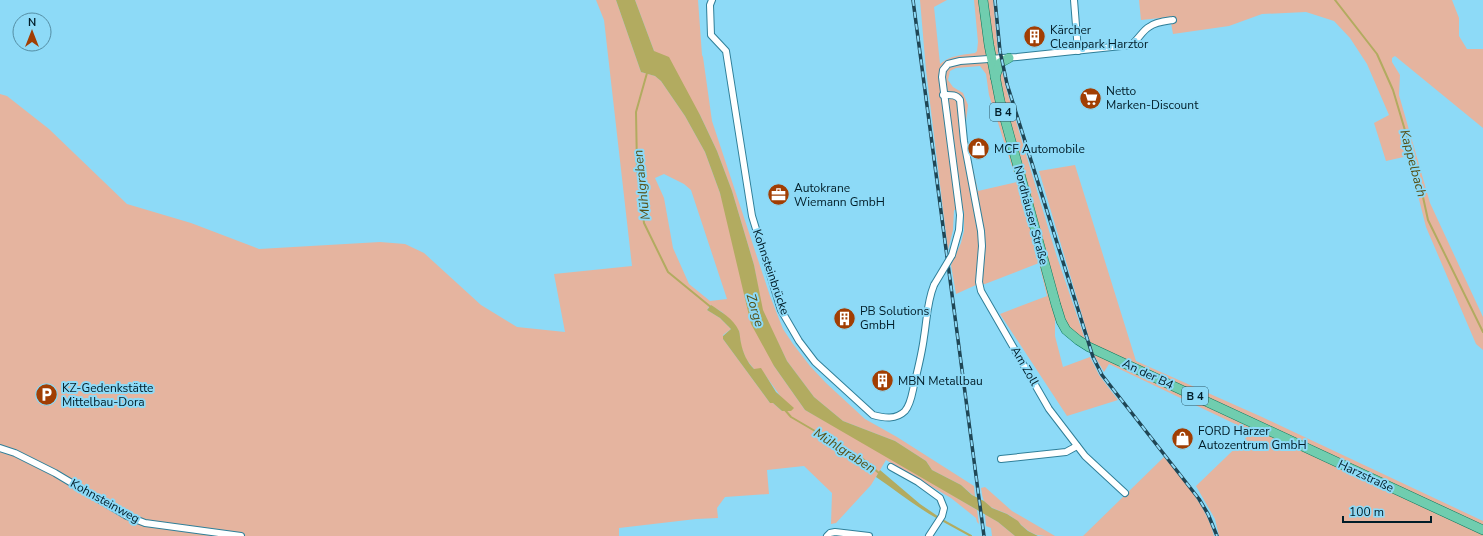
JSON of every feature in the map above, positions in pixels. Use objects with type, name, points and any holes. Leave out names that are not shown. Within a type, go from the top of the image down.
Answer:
[{"type":"main road","name":"Nordhäuser Straße","points":[[984,0],[991,59],[995,78],[1012,146],[1061,321],[1066,330],[1072,336],[1089,347]]},
{"type":"main road","points":[[995,78],[1000,63],[1009,58]]},
{"type":"main road","name":"An der B4","points":[[1089,347],[1249,422]]},
{"type":"main road","name":"Harzstraße","points":[[1249,422],[1483,530]]},
{"type":"street","name":"Kohnsteinbrücke","points":[[712,0],[710,5],[711,35],[726,51],[752,216],[781,310],[799,341],[815,362],[873,415],[885,418],[900,415],[909,405],[924,338],[929,298],[934,285],[952,255],[960,221],[943,95],[943,70],[948,64],[960,61],[1009,58],[1131,45],[1138,40],[1148,27],[1173,20]]},
{"type":"street","points":[[1074,0],[1078,51]]},
{"type":"street","name":"Am Zoll","points":[[943,95],[958,96],[960,100],[964,141],[981,231],[982,246],[979,282],[981,291],[1049,409],[1085,456],[1125,493]]},
{"type":"street","points":[[1001,459],[1066,452],[1077,446]]},
{"type":"street","name":"Kohnsteinweg","points":[[0,448],[22,456],[55,473],[128,516],[145,523],[241,536]]},
{"type":"street","points":[[891,466],[918,482],[940,498],[944,508],[942,516],[932,534]]},
{"type":"street","points":[[827,536],[830,533],[835,532],[869,536]]},
{"type":"shaded area","points":[[596,0],[616,0],[641,72],[655,76],[661,81],[685,116],[705,152],[720,193],[774,366],[805,410],[884,454],[977,510],[979,524],[976,518],[951,498],[886,460],[871,485],[836,523],[831,524],[832,493],[804,466],[767,470],[769,494],[725,497],[717,508],[718,518],[696,519],[619,528],[619,536],[0,536],[0,94],[7,96],[49,129],[127,204],[191,223],[259,249],[380,242],[405,244],[424,253],[481,305],[517,327],[565,332],[554,274],[632,266],[604,20]],"holes":[[[664,174],[684,184],[691,190],[727,299],[710,301],[689,284],[673,248],[664,198],[655,178]],[[710,305],[722,312],[739,331],[741,346],[746,359],[754,369],[761,369],[791,411],[782,411],[773,403],[770,403],[723,339],[723,335],[731,329],[720,318],[707,310]]]},
{"type":"shaded area","points":[[635,0],[698,0],[702,55],[712,121],[770,296],[783,329],[793,344],[810,366],[826,383],[865,419],[897,437],[974,486],[975,497],[961,485],[932,470],[926,461],[895,441],[843,421],[814,397],[787,361],[762,310],[754,265],[732,191],[717,151],[700,115],[654,51]]},
{"type":"shaded area","points":[[920,0],[947,0],[934,7],[940,64],[952,57],[975,53],[977,51],[978,42],[974,0],[993,0],[998,53],[1006,88],[1056,254],[1089,351],[1063,333],[1055,319],[1055,336],[1063,367],[1090,357],[1099,375],[1118,400],[1067,416],[1000,314],[1047,296],[1039,263],[985,284],[976,285],[956,294],[951,265],[961,243],[964,231],[964,211],[954,210],[953,230],[948,250],[926,70]],"holes":[[[980,66],[986,74],[989,95],[1017,182],[978,191],[965,130],[968,105],[963,93],[953,87],[948,80],[950,71],[956,68]]]},
{"type":"shaded area","points":[[1139,0],[1452,0],[1459,18],[1459,36],[1467,49],[1483,49],[1483,128],[1395,56],[1392,58],[1392,62],[1400,75],[1399,95],[1430,203],[1483,317],[1483,350],[1476,344],[1426,227],[1408,156],[1386,161],[1374,123],[1389,115],[1367,64],[1350,38],[1334,21],[1306,12],[1262,14],[1229,26],[1173,34],[1170,17],[1141,20]]},
{"type":"shaded area","points":[[1075,165],[1136,361],[1262,417],[1483,521],[1483,536],[1219,536],[1215,519],[1196,486],[1252,432],[1109,364],[1104,372],[1094,355],[1039,171]]},
{"type":"shaded area","points":[[1164,457],[1194,494],[1206,514],[1214,536],[1083,536]]},
{"type":"shaded area","points":[[985,487],[1012,511],[1055,536],[1037,535],[1032,533],[1011,516],[990,506],[984,501],[981,488]]},
{"type":"shaded area","points":[[985,514],[998,522],[1015,536],[992,536],[991,528],[986,526]]},
{"type":"water","name":"Zorge","points":[[616,0],[635,0],[654,51],[669,57],[700,115],[717,151],[732,191],[754,265],[763,310],[787,361],[814,397],[843,421],[895,441],[926,461],[932,470],[961,485],[972,495],[984,501],[992,508],[1007,514],[1018,521],[1028,531],[1038,536],[1015,536],[998,522],[805,410],[774,366],[751,324],[720,193],[705,152],[685,116],[661,81],[655,76],[641,72]]},
{"type":"water","points":[[711,305],[734,323],[739,331],[743,350],[749,363],[754,369],[761,368],[776,392],[794,408],[791,411],[782,411],[773,403],[770,403],[723,339],[723,336],[731,329],[720,318],[707,310]]},
{"type":"water","points":[[880,470],[920,504],[939,517],[938,519],[876,477]]},
{"type":"waterway","name":"Kappelbach","points":[[1335,0],[1377,54],[1393,90],[1418,174],[1428,220],[1483,332]]},
{"type":"waterway","name":"Mühlgraben","points":[[647,73],[636,112],[637,168],[644,223],[668,272],[712,308]]},
{"type":"waterway","name":"Mühlgraben","points":[[785,410],[791,417],[863,459],[880,474]]},
{"type":"waterway","points":[[942,520],[971,536]]},
{"type":"railway","points":[[913,0],[984,536]]},
{"type":"railway","points":[[995,0],[1000,51],[1007,84],[1093,357],[1102,375],[1199,499],[1208,514],[1217,536]]},
{"type":"place","name":"Kärcher Cleanpark Harztor","points":[[1034,37]]},
{"type":"place","name":"Netto Marken-Discount","points":[[1091,98]]},
{"type":"place","name":"MCF Automobile","points":[[979,149]]},
{"type":"place","name":"Autokrane Wiemann GmbH","points":[[779,195]]},
{"type":"place","name":"PB Solutions GmbH","points":[[845,318]]},
{"type":"place","name":"MBN Metallbau","points":[[882,381]]},
{"type":"place","name":"KZ-Gedenkstätte Mittelbau-Dora","points":[[46,395]]},
{"type":"place","name":"FORD Harzer Autozentrum GmbH","points":[[1182,438]]}]
